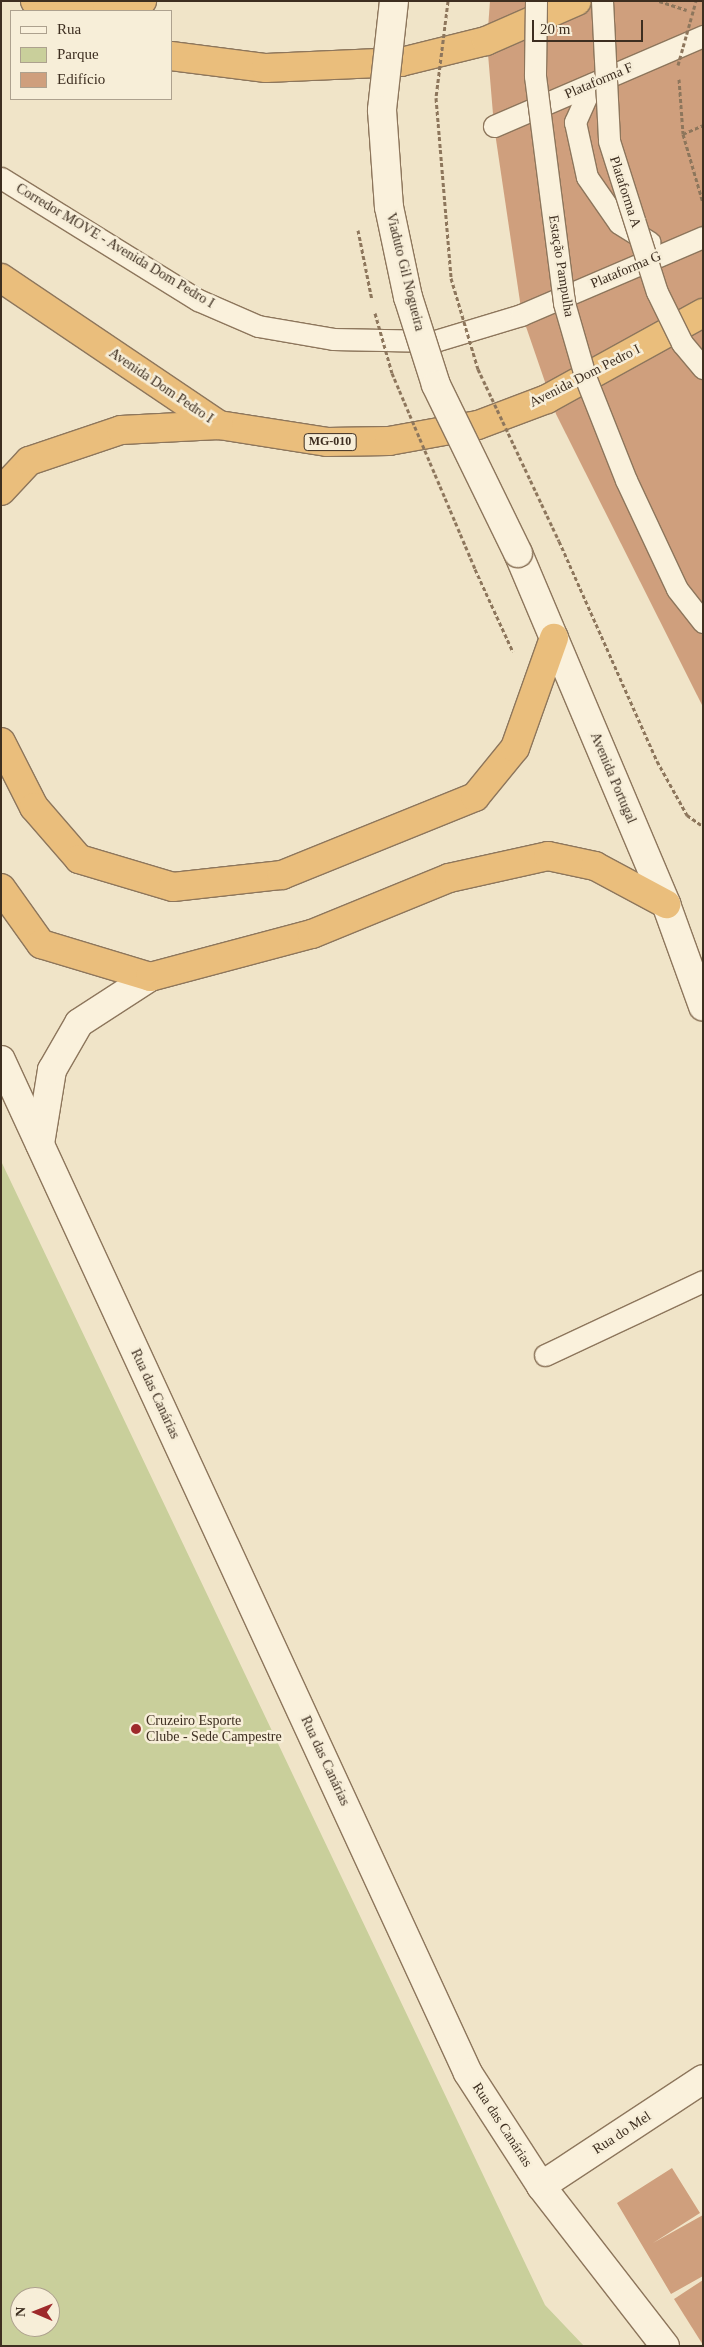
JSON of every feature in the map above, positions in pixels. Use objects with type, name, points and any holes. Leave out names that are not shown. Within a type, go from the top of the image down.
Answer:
[{"type":"highway","points":[[35,1],[57,10]]},
{"type":"highway","points":[[67,1],[107,10],[142,1]]},
{"type":"highway","points":[[172,56],[266,68],[401,62],[486,41],[577,1]]},
{"type":"highway","name":"Avenida Dom Pedro I","points":[[1,278],[219,425],[327,442],[389,441],[478,425],[548,399],[703,313]]},
{"type":"highway","points":[[1,491],[29,461],[121,430],[219,425]]},
{"type":"highway","points":[[1,742],[34,807],[79,859],[173,887],[282,875],[475,797],[515,748],[535,701],[554,638]]},
{"type":"highway","points":[[1,888],[41,944],[150,977],[312,934],[449,878],[548,856],[595,866],[666,904]]},
{"type":"street","name":"Viaduto Gil Nogueira","points":[[394,1],[382,110],[389,207],[408,297],[436,385],[518,552]]},
{"type":"street","name":"Avenida Portugal","points":[[518,552],[666,904],[703,1006]]},
{"type":"street","points":[[40,1144],[52,1070],[79,1023],[150,977]]},
{"type":"street","name":"Rua das Canárias","points":[[1,1060],[468,2073],[541,2186],[665,2346]]},
{"type":"street","name":"Rua do Mel","points":[[541,2186],[703,2079]]},
{"type":"lane","name":"Estação Pampulha","points":[[536,1],[535,76],[564,304],[586,379],[626,480],[677,588],[703,622]]},
{"type":"lane","name":"Plataforma A","points":[[602,1],[609,141],[657,292],[682,343],[703,368]]},
{"type":"lane","name":"Plataforma F","points":[[494,126],[703,36]]},
{"type":"lane","points":[[592,84],[575,122],[587,177],[620,223],[667,252]]},
{"type":"lane","name":"Corredor MOVE - Avenida Dom Pedro I","points":[[1,178],[198,300],[258,326],[333,339],[435,341],[521,315]]},
{"type":"lane","name":"Plataforma G","points":[[521,315],[703,237]]},
{"type":"lane","points":[[545,1355],[703,1281]]},
{"type":"path","points":[[448,1],[436,98],[451,278],[478,369],[559,541],[658,761],[687,815],[703,826]]},
{"type":"path","points":[[659,1],[703,14]]},
{"type":"path","points":[[696,1],[678,65],[683,134],[703,203]]},
{"type":"path","points":[[683,134],[703,125]]},
{"type":"path","points":[[475,569],[535,701]]},
{"type":"green space","name":"Cruzeiro Esporte Clube - Sede Campestre","points":[[1,1161],[545,2305],[584,2346],[1,2346]]},
{"type":"building","points":[[490,1],[703,1],[703,707],[556,414],[522,315],[494,126],[487,42]]},
{"type":"building","points":[[672,2168],[700,2213],[653,2243],[703,2215],[703,2276],[671,2294],[617,2203]]},
{"type":"building","points":[[703,2280],[703,2345],[674,2299]]},
{"type":"place","name":"Cruzeiro Esporte Clube - Sede Campestre","points":[[136,1729]]}]
